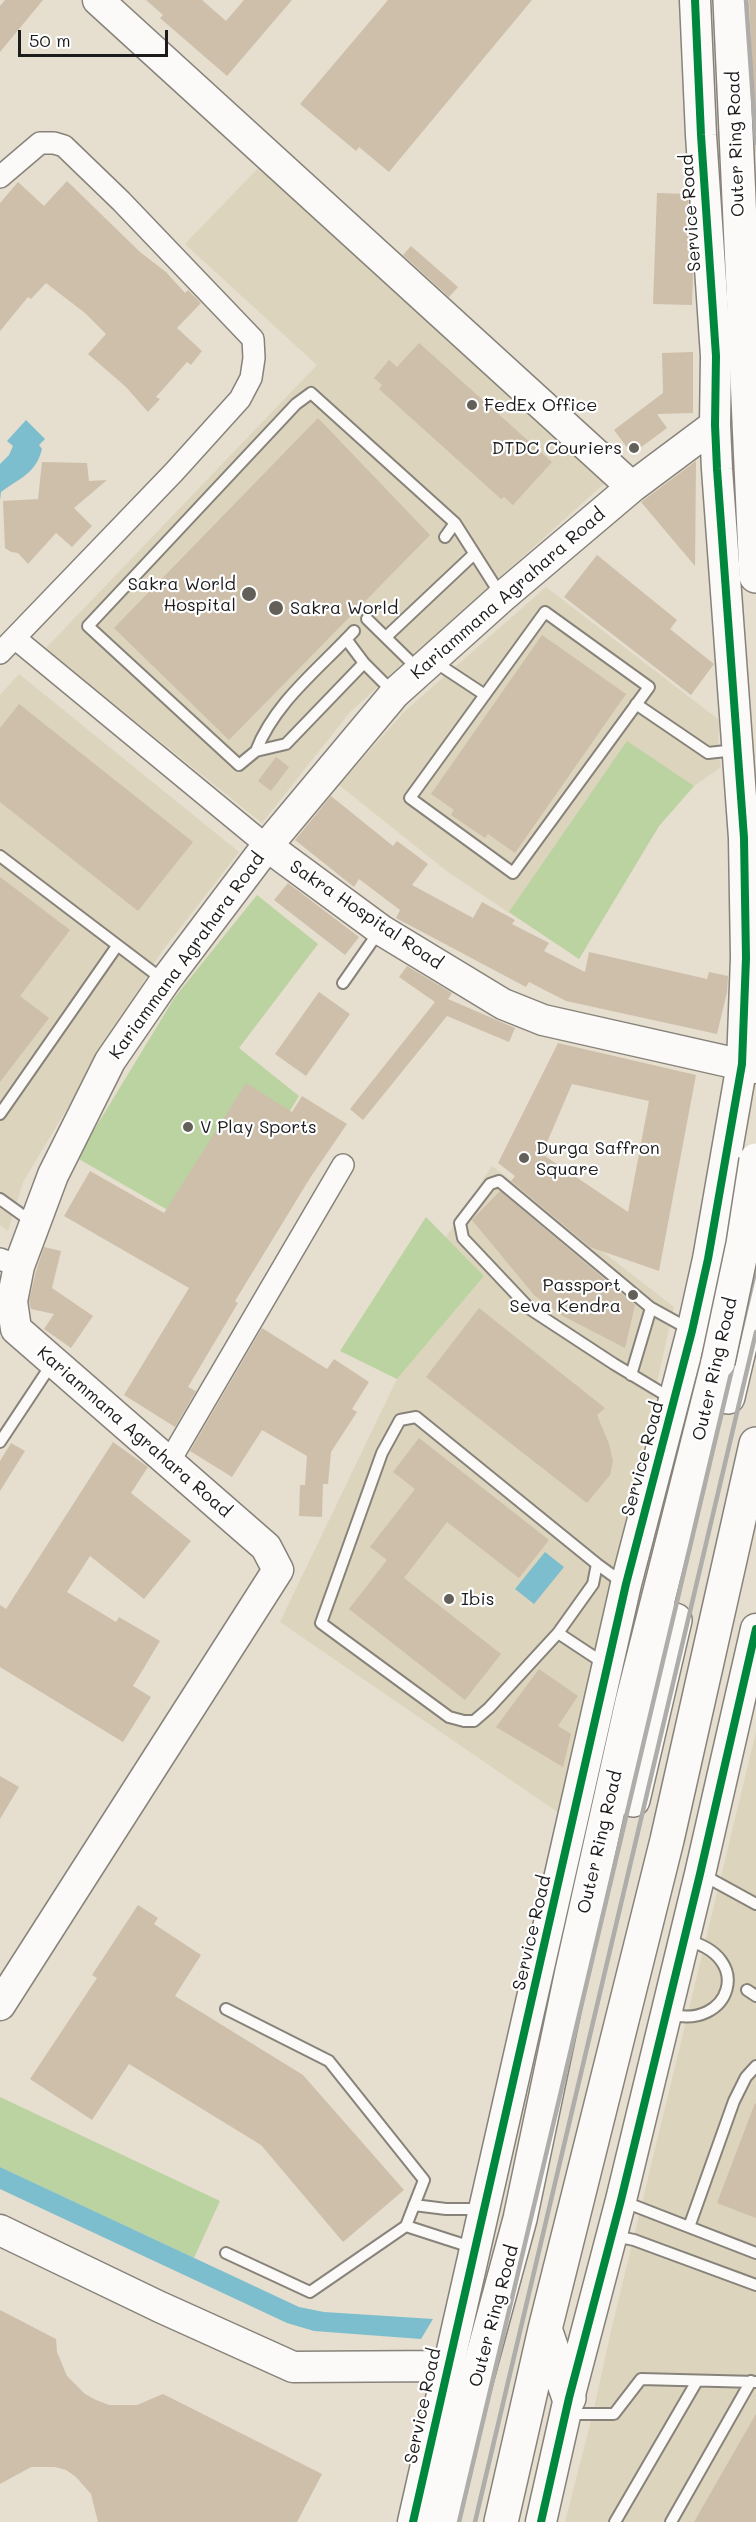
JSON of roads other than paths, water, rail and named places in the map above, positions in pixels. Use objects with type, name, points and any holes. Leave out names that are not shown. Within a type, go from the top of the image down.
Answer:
[{"type":"highway","name":"Outer Ring Road","points":[[730,0],[756,576]]},
{"type":"highway","points":[[735,112],[756,166]]},
{"type":"highway","name":"Outer Ring Road","points":[[442,2522],[467,2414],[520,2219],[632,1702],[718,1362],[743,1244],[756,1160]]},
{"type":"highway","points":[[504,2284],[541,2215],[627,1825],[750,1331],[756,1278]]},
{"type":"highway","points":[[501,2522],[546,2329],[667,1840],[756,1444]]},
{"type":"highway","points":[[546,2329],[568,2406]]},
{"type":"street","points":[[98,0],[632,487]]},
{"type":"street","name":"Service Road","points":[[413,2522],[626,1584],[690,1341],[749,1066],[746,957],[750,859],[738,749],[714,425],[716,356],[701,135],[695,0]]},
{"type":"street","points":[[0,177],[40,143],[64,146],[121,201],[254,339],[251,378],[240,399],[8,646]]},
{"type":"street","name":"Kariammana Agrahara Road","points":[[0,2005],[278,1570],[266,1547],[16,1329],[6,1300],[9,1262],[35,1224],[53,1176],[110,1061],[165,981],[267,846],[394,693],[502,597],[632,487],[714,425]]},
{"type":"street","name":"Sakra Hospital Road","points":[[8,646],[267,846],[381,930],[502,1004],[543,1020],[749,1066]]},
{"type":"street","points":[[169,1462],[343,1165]]},
{"type":"street","points":[[708,1259],[756,1270]]},
{"type":"street","points":[[541,2522],[700,1874],[756,1629]]},
{"type":"street","points":[[0,2230],[289,2386],[445,2375]]},
{"type":"street","points":[[0,2250],[156,2316]]},
{"type":"lane","points":[[364,663],[286,744],[256,751],[239,765],[88,626],[296,404],[311,393],[455,524],[502,597]]},
{"type":"lane","points":[[445,537],[455,524]]},
{"type":"lane","points":[[386,638],[473,555]]},
{"type":"lane","points":[[545,612],[649,687],[636,704],[513,873],[410,798],[545,612]]},
{"type":"lane","points":[[367,619],[386,638],[425,665],[485,695]]},
{"type":"lane","points":[[256,751],[263,734],[283,705],[350,635],[364,663],[394,693]]},
{"type":"lane","points":[[636,704],[708,753],[738,749]]},
{"type":"lane","points":[[0,856],[165,981]]},
{"type":"lane","points":[[342,983],[381,930]]},
{"type":"lane","points":[[0,1113],[117,946]]},
{"type":"lane","points":[[674,1401],[530,1310],[463,1238],[460,1223],[490,1184],[499,1181],[690,1341]]},
{"type":"lane","points":[[0,1199],[35,1224]]},
{"type":"lane","points":[[631,1375],[651,1308]]},
{"type":"lane","points":[[0,1442],[53,1362]]},
{"type":"lane","points":[[597,1564],[593,1584],[558,1633],[489,1708],[474,1721],[449,1717],[321,1623],[382,1453],[400,1420],[416,1417],[597,1564],[626,1584]]},
{"type":"lane","points":[[558,1633],[608,1665]]},
{"type":"lane","points":[[700,1874],[756,1904]]},
{"type":"lane","points":[[666,2013],[684,2017],[707,2013],[717,2008],[727,1998],[732,1986],[731,1968],[726,1958],[709,1946],[684,1939]]},
{"type":"lane","points":[[732,1986],[749,1992]]},
{"type":"lane","points":[[226,2009],[330,2061],[424,2180],[406,2226],[310,2292],[226,2253]]},
{"type":"lane","points":[[689,2227],[734,2101],[746,2077],[756,2066]]},
{"type":"lane","points":[[621,2200],[756,2253]]},
{"type":"lane","points":[[414,2205],[446,2209],[484,2209]]},
{"type":"lane","points":[[406,2226],[475,2248]]},
{"type":"lane","points":[[612,2235],[634,2240],[756,2285]]},
{"type":"lane","points":[[568,2406],[614,2414],[641,2379],[697,2382],[753,2381]]},
{"type":"lane","points":[[671,2522],[753,2381]]},
{"type":"lane","points":[[615,2522],[697,2382]]},
{"type":"water","points":[[26,420],[45,439],[39,445],[42,449],[31,470],[1,492],[0,500],[0,464],[9,455],[13,446],[7,441]]},
{"type":"water","points":[[545,1552],[564,1567],[534,1604],[515,1589]]},
{"type":"water","points":[[0,2167],[299,2307],[324,2312],[433,2319],[421,2339],[314,2331],[287,2323],[0,2189]]},
{"type":"railway","points":[[746,0],[756,143]]},
{"type":"railway","points":[[459,2522],[756,1268]]},
{"type":"railway","points":[[475,2522],[756,1332]]},
{"type":"place","name":"FedEx Office","points":[[472,405]]},
{"type":"place","name":"DTDC Couriers","points":[[634,448]]},
{"type":"place","name":"Sakra World Hospital","points":[[249,594]]},
{"type":"place","name":"Sakra World","points":[[276,608]]},
{"type":"place","name":"V Play Sports","points":[[188,1127]]},
{"type":"place","name":"Durga Saffron Square","points":[[524,1158]]},
{"type":"place","name":"Passport Seva Kendra","points":[[633,1295]]},
{"type":"place","name":"Ibis","points":[[449,1599]]}]
